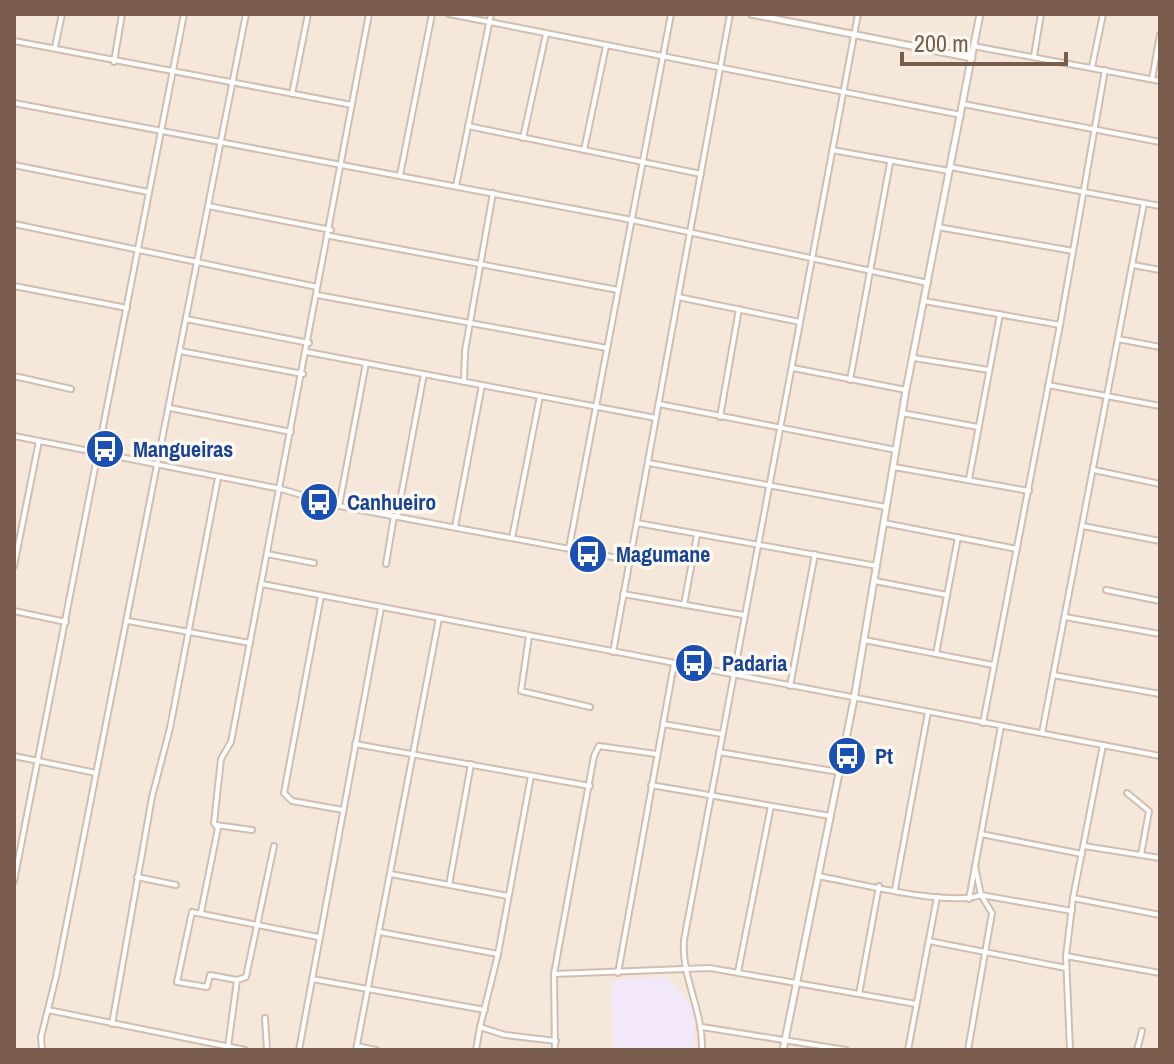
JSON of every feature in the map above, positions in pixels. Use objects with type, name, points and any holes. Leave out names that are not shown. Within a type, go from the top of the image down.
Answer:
[{"type":"street","points":[[55,48],[62,14]]},
{"type":"street","points":[[114,62],[122,14]]},
{"type":"street","points":[[14,881],[184,14]]},
{"type":"street","points":[[42,1050],[41,1037],[159,467],[246,14]]},
{"type":"street","points":[[292,94],[308,14]]},
{"type":"street","points":[[201,912],[216,825],[221,759],[231,742],[309,343],[317,287],[330,233],[369,14]]},
{"type":"street","points":[[400,175],[432,14]]},
{"type":"street","points":[[449,14],[961,115]]},
{"type":"street","points":[[456,186],[491,14]]},
{"type":"street","points":[[569,548],[671,14]]},
{"type":"street","points":[[613,652],[730,14]]},
{"type":"street","points":[[751,14],[972,58]]},
{"type":"street","points":[[702,1050],[702,1027],[685,970],[684,940],[858,14]]},
{"type":"street","points":[[783,1050],[854,699],[906,390],[980,14]]},
{"type":"street","points":[[1034,56],[1041,14]]},
{"type":"street","points":[[1092,67],[1103,14]]},
{"type":"street","points":[[523,138],[546,34]]},
{"type":"street","points":[[1152,79],[1160,35]]},
{"type":"street","points":[[1152,79],[1160,41]]},
{"type":"street","points":[[14,42],[352,105]]},
{"type":"street","points":[[584,150],[606,46]]},
{"type":"street","points":[[973,46],[1160,81]]},
{"type":"street","points":[[983,723],[1029,491],[1105,70]]},
{"type":"street","points":[[14,103],[632,220],[928,283]]},
{"type":"street","points":[[963,104],[1160,142]]},
{"type":"street","points":[[468,126],[701,174]]},
{"type":"street","points":[[832,150],[890,163],[950,169],[1160,206]]},
{"type":"street","points":[[850,380],[890,163]]},
{"type":"street","points":[[14,165],[148,192]]},
{"type":"street","points":[[464,382],[470,323],[493,193]]},
{"type":"street","points":[[1042,733],[1144,203]]},
{"type":"street","points":[[208,206],[481,265],[618,290]]},
{"type":"street","points":[[14,224],[317,287]]},
{"type":"street","points":[[938,227],[1073,251]]},
{"type":"street","points":[[1133,265],[1160,270]]},
{"type":"street","points":[[14,286],[127,308]]},
{"type":"street","points":[[317,295],[607,348]]},
{"type":"street","points":[[678,297],[800,322]]},
{"type":"street","points":[[924,301],[1060,325]]},
{"type":"street","points":[[720,417],[739,309]]},
{"type":"street","points":[[969,479],[1000,314]]},
{"type":"street","points":[[186,319],[309,343]]},
{"type":"street","points":[[1118,339],[1160,347]]},
{"type":"street","points":[[180,351],[303,374]]},
{"type":"street","points":[[307,352],[656,418]]},
{"type":"street","points":[[914,358],[989,370]]},
{"type":"street","points":[[339,506],[366,363]]},
{"type":"street","points":[[793,368],[906,390]]},
{"type":"street","points":[[386,564],[424,374]]},
{"type":"street","points":[[14,376],[71,389]]},
{"type":"street","points":[[455,527],[482,385]]},
{"type":"street","points":[[1048,385],[1160,406]]},
{"type":"street","points":[[512,538],[540,396]]},
{"type":"street","points":[[659,404],[897,450]]},
{"type":"street","points":[[170,408],[291,432]]},
{"type":"street","points":[[902,413],[978,427]]},
{"type":"street","points":[[14,436],[281,489],[339,506],[629,560]]},
{"type":"street","points":[[14,566],[39,441]]},
{"type":"street","points":[[649,463],[886,507]]},
{"type":"street","points":[[894,467],[1029,491]]},
{"type":"street","points":[[1094,470],[1160,484]]},
{"type":"street","points":[[112,1024],[137,877],[218,478]]},
{"type":"street","points":[[637,523],[877,566]]},
{"type":"street","points":[[884,523],[1017,549]]},
{"type":"street","points":[[1083,526],[1160,541]]},
{"type":"street","points":[[684,605],[697,535]]},
{"type":"street","points":[[936,654],[958,537]]},
{"type":"street","points":[[267,554],[314,563]]},
{"type":"street","points":[[790,686],[815,554]]},
{"type":"street","points":[[875,581],[947,595]]},
{"type":"street","points":[[262,584],[1160,756]]},
{"type":"street","points":[[1106,590],[1160,601]]},
{"type":"street","points":[[623,594],[743,615]]},
{"type":"street","points":[[321,596],[284,793],[292,801],[343,810]]},
{"type":"street","points":[[299,1050],[381,608]]},
{"type":"street","points":[[14,611],[66,622]]},
{"type":"street","points":[[1065,617],[1160,634]]},
{"type":"street","points":[[376,1050],[356,1048],[439,618]]},
{"type":"street","points":[[128,621],[250,643]]},
{"type":"street","points":[[529,636],[521,691],[590,707]]},
{"type":"street","points":[[864,640],[993,665]]},
{"type":"street","points":[[618,973],[674,664]]},
{"type":"street","points":[[1053,675],[1160,694]]},
{"type":"street","points":[[895,889],[928,712]]},
{"type":"street","points":[[663,724],[722,734]]},
{"type":"street","points":[[969,899],[1001,726]]},
{"type":"street","points":[[355,744],[590,786]]},
{"type":"street","points":[[1070,1050],[1066,956],[1073,898],[1103,745]]},
{"type":"street","points":[[555,1050],[554,974],[599,746],[656,754]]},
{"type":"street","points":[[719,752],[839,772]]},
{"type":"street","points":[[14,756],[96,773]]},
{"type":"street","points":[[449,885],[471,764]]},
{"type":"street","points":[[476,1050],[498,954],[531,776]]},
{"type":"street","points":[[651,784],[830,816]]},
{"type":"street","points":[[1127,793],[1149,811],[1141,855]]},
{"type":"street","points":[[738,972],[771,806]]},
{"type":"street","points":[[216,825],[252,830]]},
{"type":"street","points":[[981,834],[1082,854]]},
{"type":"street","points":[[274,846],[259,927],[246,977],[237,980],[210,975],[207,987],[177,982],[188,918],[192,912],[201,912],[259,927],[318,937]]},
{"type":"street","points":[[1084,846],[1160,858]]},
{"type":"street","points":[[968,1050],[992,913],[981,895],[975,866]]},
{"type":"street","points":[[391,874],[508,896]]},
{"type":"street","points":[[818,876],[937,897],[969,899],[981,895],[1072,911]]},
{"type":"street","points":[[137,877],[176,885]]},
{"type":"street","points":[[859,994],[879,886]]},
{"type":"street","points":[[908,1050],[937,897]]},
{"type":"street","points":[[1073,898],[1160,915]]},
{"type":"street","points":[[380,932],[498,954]]},
{"type":"street","points":[[929,941],[1066,968]]},
{"type":"street","points":[[1066,956],[1160,973]]},
{"type":"street","points":[[554,974],[685,970],[738,972],[916,1004]]},
{"type":"street","points":[[312,979],[485,1010]]},
{"type":"street","points":[[228,1047],[237,980]]},
{"type":"street","points":[[48,1010],[245,1050]]},
{"type":"street","points":[[265,1018],[267,1050]]},
{"type":"street","points":[[480,1027],[505,1035],[556,1041]]},
{"type":"street","points":[[702,1027],[846,1050]]},
{"type":"street","points":[[1137,1050],[1142,1031]]},
{"type":"shaded area","points":[[14,14],[1160,14],[1160,1050],[14,1050]]},
{"type":"shaded area","points":[[667,977],[693,1008],[695,1050],[614,1050],[611,980]]},
{"type":"place","name":"Mangueiras","points":[[105,449]]},
{"type":"place","name":"Canhueiro","points":[[319,502]]},
{"type":"place","name":"Magumane","points":[[588,554]]},
{"type":"place","name":"Padaria","points":[[694,663]]},
{"type":"place","name":"Pt","points":[[847,756]]}]
